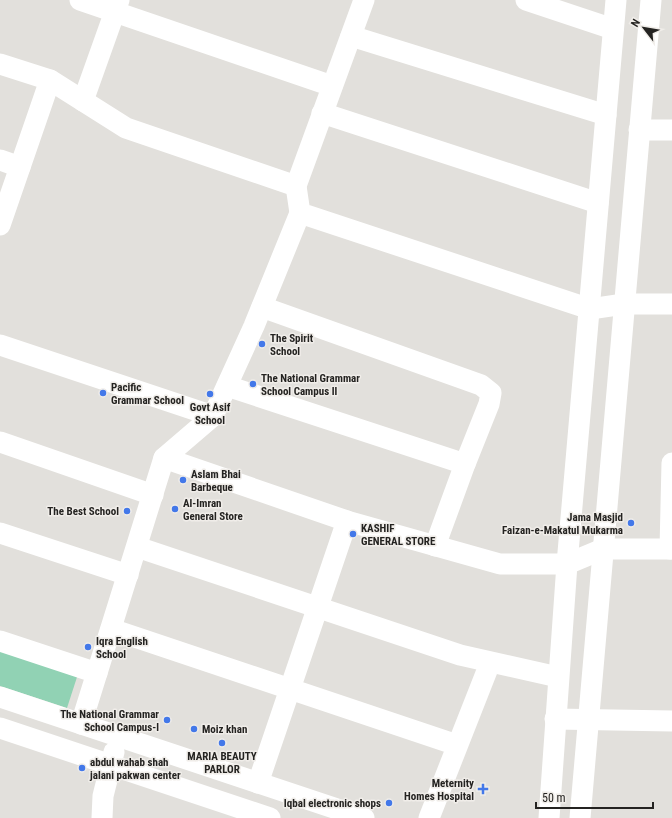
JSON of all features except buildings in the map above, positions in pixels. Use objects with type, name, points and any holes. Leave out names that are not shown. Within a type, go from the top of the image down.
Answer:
[{"type":"street","points":[[80,0],[117,6],[332,86]]},
{"type":"street","points":[[81,724],[164,458],[213,416],[262,307],[300,213],[296,186],[364,0]]},
{"type":"street","points":[[526,0],[613,29]]},
{"type":"street","points":[[549,818],[567,564],[616,0]]},
{"type":"street","points":[[580,818],[651,0]]},
{"type":"street","points":[[83,101],[117,6]]},
{"type":"street","points":[[351,36],[606,116]]},
{"type":"street","points":[[0,64],[50,80],[126,128],[296,186]]},
{"type":"street","points":[[0,225],[50,80]]},
{"type":"street","points":[[322,113],[598,203]]},
{"type":"street","points":[[639,130],[672,130]]},
{"type":"street","points":[[0,160],[20,167]]},
{"type":"street","points":[[300,213],[590,309],[624,304],[672,304]]},
{"type":"street","points":[[262,307],[481,385],[492,393],[435,546]]},
{"type":"street","points":[[0,345],[213,416]]},
{"type":"street","points":[[227,386],[465,464]]},
{"type":"street","points":[[0,442],[153,495]]},
{"type":"street","points":[[164,458],[347,521],[500,564],[567,564],[603,549],[671,549],[672,463]]},
{"type":"street","points":[[0,728],[259,816],[261,784],[347,521]]},
{"type":"street","points":[[0,533],[128,575]]},
{"type":"street","points":[[137,547],[460,655],[490,663],[558,677]]},
{"type":"street","points":[[111,629],[457,744]]},
{"type":"street","points":[[0,641],[97,674]]},
{"type":"street","points":[[429,818],[490,663]]},
{"type":"street","points":[[0,697],[364,818]]},
{"type":"street","points":[[555,719],[672,721]]},
{"type":"street","points":[[102,818],[103,796],[112,765],[117,736]]},
{"type":"green space","points":[[0,648],[78,674],[67,708],[0,686]]},
{"type":"place","name":"The Spirit School","points":[[262,344]]},
{"type":"place","name":"The National Grammar School Campus ll","points":[[253,384]]},
{"type":"place","name":"Pacific Grammar School","points":[[103,393]]},
{"type":"place","name":"Govt Asif School","points":[[210,394]]},
{"type":"place","name":"Aslam Bhai Barbeque","points":[[183,480]]},
{"type":"place","name":"Al-Imran General Store","points":[[175,509]]},
{"type":"place","name":"The Best School","points":[[127,511]]},
{"type":"place","name":"Jama Masjid Faizan-e-Makatul Mukarma","points":[[631,523]]},
{"type":"place","name":"KASHIF GENERAL STORE","points":[[353,534]]},
{"type":"place","name":"Iqra English School","points":[[88,647]]},
{"type":"place","name":"The National Grammar School Campus-l","points":[[167,720]]},
{"type":"place","name":"Moiz khan","points":[[194,729]]},
{"type":"place","name":"MARIA BEAUTY PARLOR","points":[[222,743]]},
{"type":"place","name":"abdul wahab shah jalani pakwan center","points":[[82,768]]},
{"type":"place","name":"Meternity Homes Hospital","points":[[483,789]]},
{"type":"place","name":"Iqbal electronic shops","points":[[389,803]]}]
